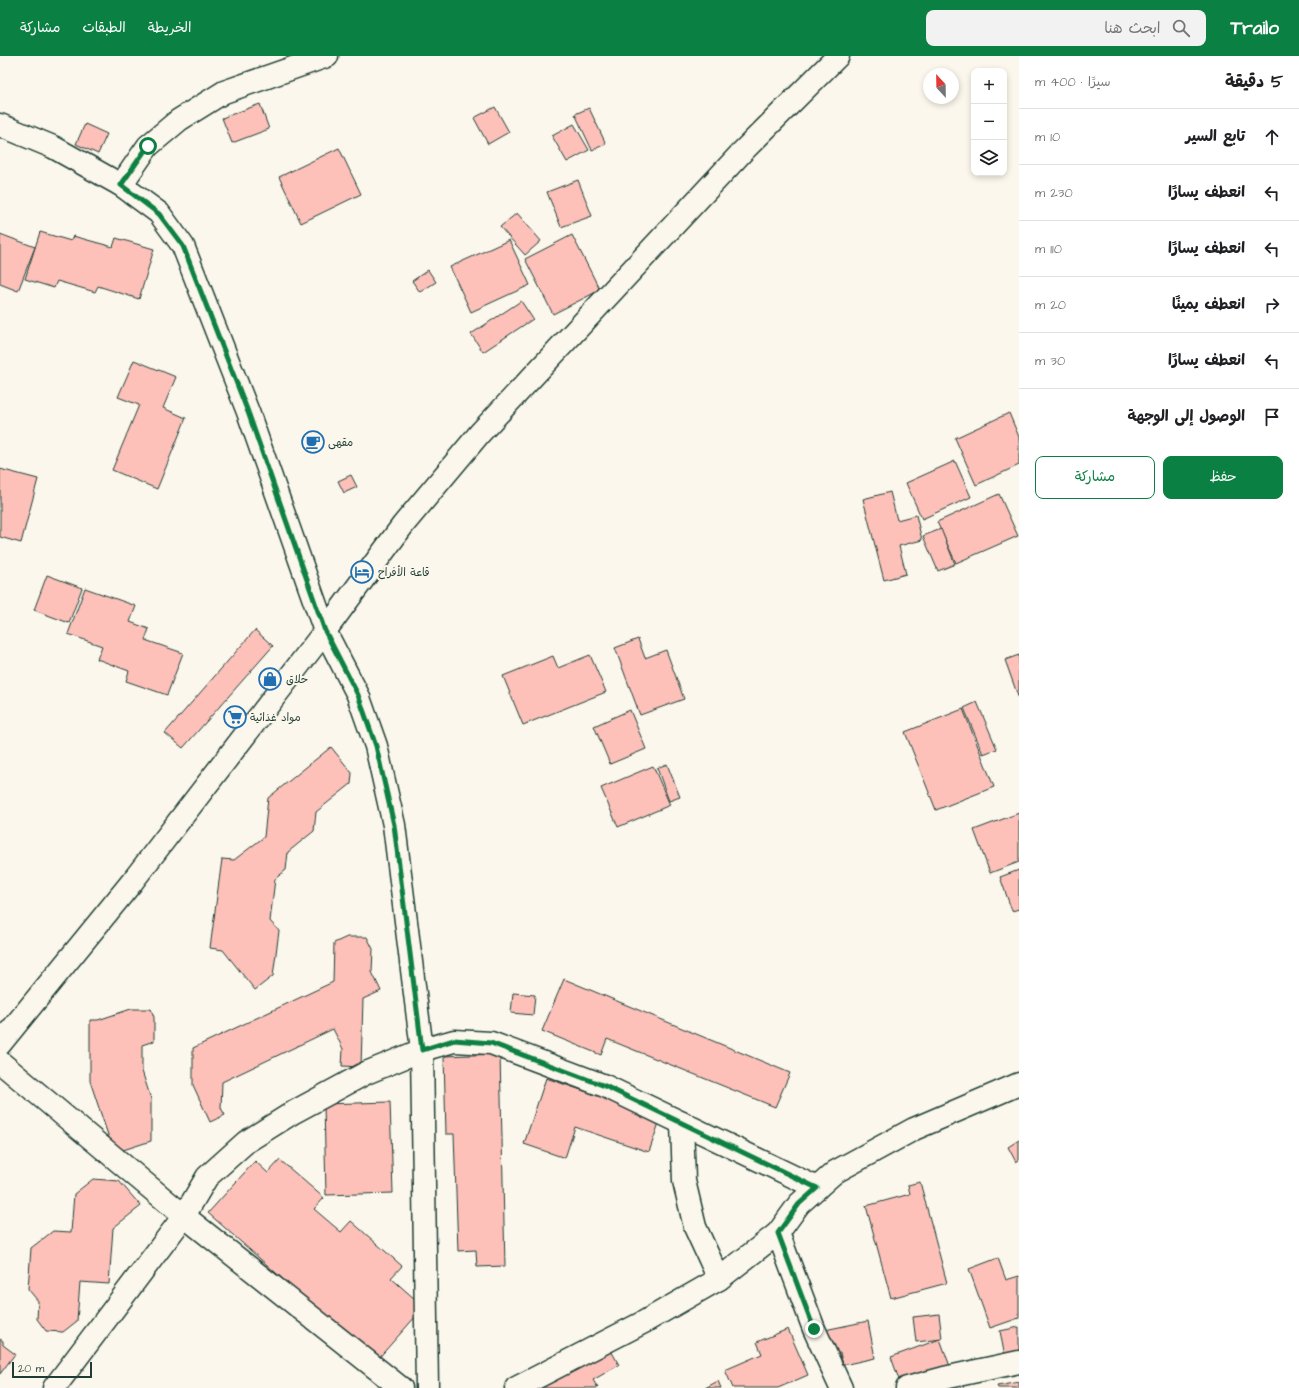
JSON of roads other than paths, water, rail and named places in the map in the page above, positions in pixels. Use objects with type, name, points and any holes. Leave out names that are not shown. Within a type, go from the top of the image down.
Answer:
[{"type":"street","points":[[121,185],[148,146],[178,120],[224,92],[327,56]]},
{"type":"street","points":[[0,1044],[137,876],[325,631],[403,525],[480,433],[743,151],[838,56]]},
{"type":"street","points":[[0,125],[52,147],[121,185],[159,214],[183,246],[248,412],[325,631],[358,695],[376,746],[394,825],[422,1050],[427,1388]]},
{"type":"street","points":[[54,1388],[184,1216],[207,1177],[246,1142],[294,1112],[366,1073],[422,1050],[454,1040],[491,1043],[605,1086],[817,1188]]},
{"type":"street","points":[[0,1062],[184,1216],[402,1388]]},
{"type":"street","points":[[516,1388],[644,1322],[719,1279],[778,1233],[799,1204],[835,1172],[914,1129],[1019,1084]]},
{"type":"street","points":[[682,1123],[684,1181],[695,1227],[719,1279]]},
{"type":"street","points":[[778,1233],[814,1329],[841,1388]]},
{"type":"street","points":[[907,1388],[944,1378],[1019,1362]]},
{"type":"place","name":"مقهى","points":[[313,442]]},
{"type":"place","name":"قاعة الأفراح","points":[[362,572]]},
{"type":"place","name":"حلاق","points":[[270,679]]},
{"type":"place","name":"مواد غذائية","points":[[235,717]]}]
